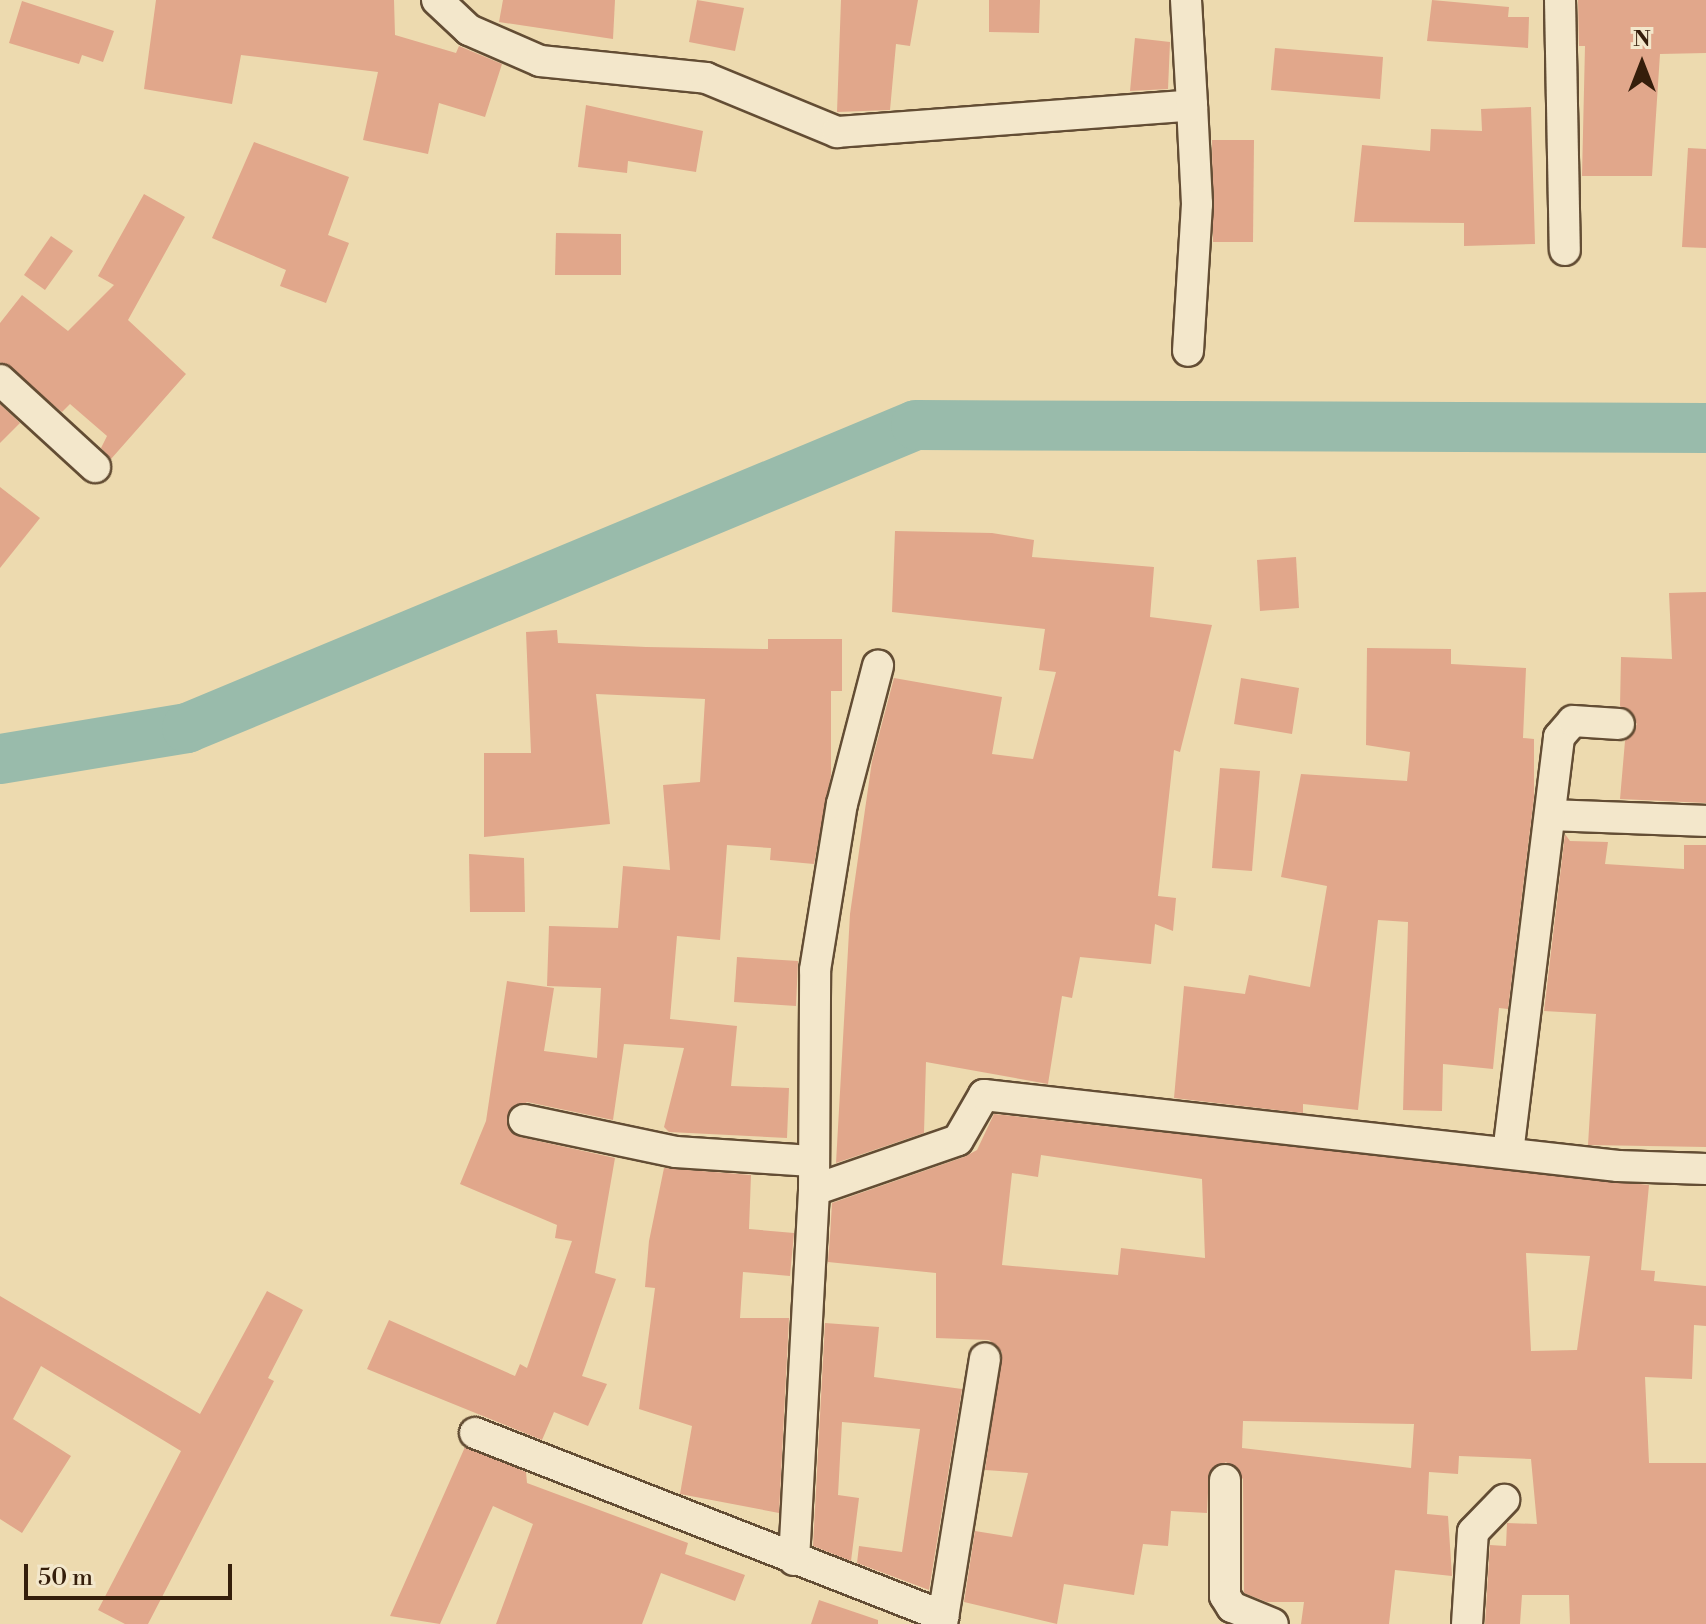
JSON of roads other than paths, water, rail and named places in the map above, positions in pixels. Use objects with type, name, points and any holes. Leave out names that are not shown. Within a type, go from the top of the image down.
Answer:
[{"type":"street","points":[[437,0],[469,30],[540,61],[706,78],[837,132],[1192,105]]},
{"type":"street","points":[[1186,0],[1197,204],[1188,351]]},
{"type":"street","points":[[1560,0],[1565,250]]},
{"type":"street","points":[[0,380],[95,467]]},
{"type":"street","points":[[794,1560],[813,1176],[815,970],[842,804],[878,666]]},
{"type":"street","points":[[1508,1153],[1562,725],[1619,724]]},
{"type":"street","points":[[1551,815],[1706,821]]},
{"type":"street","points":[[524,1120],[676,1152],[813,1176],[958,1140],[984,1095],[1508,1153],[1706,1169]]},
{"type":"street","points":[[475,1433],[942,1620],[985,1358]]},
{"type":"street","points":[[1225,1480],[1225,1596],[1232,1607],[1273,1624]]},
{"type":"street","points":[[1467,1624],[1473,1532],[1504,1500]]},
{"type":"waterway","points":[[0,759],[187,728],[916,425],[1706,428]]}]
